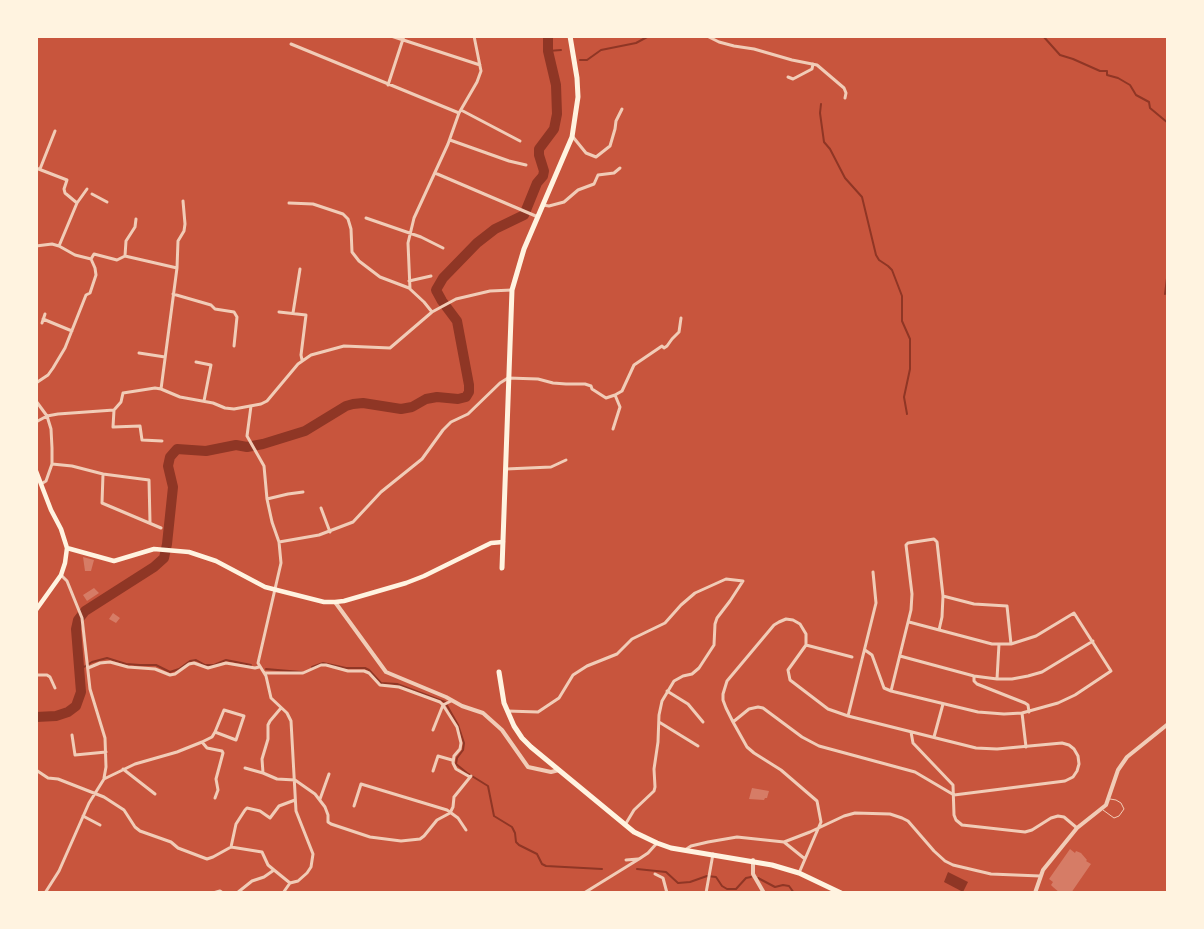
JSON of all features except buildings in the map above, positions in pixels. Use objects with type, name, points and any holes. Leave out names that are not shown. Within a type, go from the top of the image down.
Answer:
[{"type":"highway","points":[[502,568],[512,290],[520,259],[572,136],[578,97],[570,36]]},
{"type":"highway","points":[[499,672],[501,693],[506,711],[522,738],[624,825],[657,843],[684,850],[753,860],[799,873],[833,891],[841,893]]},
{"type":"main road","points":[[36,471],[51,510],[61,529],[67,548],[61,575],[39,603],[36,610]]},
{"type":"main road","points":[[67,548],[114,560],[160,549],[194,553],[216,561],[255,582],[276,590],[324,602],[336,602],[424,576],[491,543],[504,542]]},
{"type":"street","points":[[391,36],[404,38],[481,66]]},
{"type":"street","points":[[410,289],[408,252],[410,234],[416,213],[450,140],[460,112],[481,71],[474,36]]},
{"type":"street","points":[[707,36],[719,42],[754,48],[822,68],[844,88],[845,98]]},
{"type":"street","points":[[388,84],[404,38]]},
{"type":"street","points":[[291,44],[460,112],[520,141]]},
{"type":"street","points":[[788,77],[793,79],[812,68],[813,64]]},
{"type":"street","points":[[572,136],[586,153],[596,158],[610,146],[616,121],[622,109]]},
{"type":"street","points":[[54,131],[38,168],[67,180],[65,193],[78,203]]},
{"type":"street","points":[[450,140],[509,161],[526,165]]},
{"type":"street","points":[[543,205],[549,206],[564,202],[578,190],[594,184],[598,175],[614,173],[620,168]]},
{"type":"street","points":[[435,174],[538,217]]},
{"type":"street","points":[[59,246],[78,203],[87,189]]},
{"type":"street","points":[[92,194],[107,202]]},
{"type":"street","points":[[161,389],[177,268],[178,241],[185,224],[183,201]]},
{"type":"street","points":[[289,203],[313,204],[343,214],[348,219],[352,252],[359,261],[380,277],[410,289],[432,312]]},
{"type":"street","points":[[366,218],[443,248]]},
{"type":"street","points":[[125,256],[126,241],[135,227],[136,219]]},
{"type":"street","points":[[36,246],[52,244],[76,255],[91,259]]},
{"type":"street","points":[[91,259],[94,254],[117,260],[125,256],[177,268]]},
{"type":"street","points":[[36,383],[48,376],[54,368],[72,332],[86,295],[90,293],[96,275],[91,259]]},
{"type":"street","points":[[293,313],[300,270]]},
{"type":"street","points":[[409,281],[431,276]]},
{"type":"street","points":[[162,442],[142,440],[140,426],[113,427],[114,410],[121,402],[123,393],[161,389],[180,397],[234,409],[261,404],[266,401],[302,360],[311,355],[344,346],[390,348],[432,312],[456,299],[477,294],[512,290]]},
{"type":"street","points":[[173,294],[215,309],[234,312],[237,317],[234,346]]},
{"type":"street","points":[[279,312],[306,315],[302,360]]},
{"type":"street","points":[[45,314],[42,321],[72,332]]},
{"type":"street","points":[[279,542],[330,532],[353,522],[381,492],[422,460],[442,430],[451,422],[468,414],[500,383],[508,378],[585,384],[591,386],[592,389],[606,398],[615,395],[622,391],[634,365],[662,346],[664,348],[667,346],[679,332],[681,318]]},
{"type":"street","points":[[139,354],[165,357]]},
{"type":"street","points":[[196,362],[211,365],[204,401]]},
{"type":"street","points":[[613,429],[620,407],[615,395]]},
{"type":"street","points":[[36,401],[47,416],[50,429],[52,464],[46,481],[41,484]]},
{"type":"street","points":[[251,406],[247,431],[248,438],[264,466],[267,499],[279,542],[281,563],[258,661],[259,666],[268,679],[271,698],[287,713],[291,721],[295,780],[294,800],[296,811],[314,854],[311,867],[307,873],[298,881],[290,883],[283,893]]},
{"type":"street","points":[[36,422],[47,416],[114,410]]},
{"type":"street","points":[[505,469],[550,467],[566,460]]},
{"type":"street","points":[[52,464],[72,466],[102,474],[149,480],[150,523]]},
{"type":"street","points":[[102,474],[102,503],[162,528]]},
{"type":"street","points":[[267,499],[303,492]]},
{"type":"street","points":[[321,508],[330,532]]},
{"type":"street","points":[[891,691],[909,622],[912,602],[906,545],[908,543],[934,539],[936,542],[943,596],[939,630]]},
{"type":"street","points":[[848,716],[876,603],[873,572]]},
{"type":"street","points":[[45,893],[59,871],[83,816],[104,779],[106,767],[102,725],[90,689],[82,617],[68,581],[61,575]]},
{"type":"street","points":[[506,711],[538,712],[559,698],[573,675],[587,666],[617,654],[632,639],[665,623],[681,605],[696,593],[726,579],[743,581],[717,618],[714,645],[699,668],[692,674],[674,681],[662,701],[658,722],[654,791],[634,810],[624,825]]},
{"type":"street","points":[[943,596],[974,604],[1007,606],[1011,644]]},
{"type":"street","points":[[336,602],[386,672],[446,697],[451,702],[487,715],[502,730],[528,766],[551,772],[559,770]]},
{"type":"street","points":[[865,650],[872,655],[884,688],[978,712],[1004,714],[1030,712],[1058,703],[1111,671],[1074,613],[1036,636],[1011,644],[999,644],[909,622]]},
{"type":"street","points":[[733,722],[749,709],[763,708],[802,737],[818,746],[910,770],[954,795],[1065,781],[1073,777],[1077,771],[1079,764],[1078,756],[1069,745],[1055,743],[987,749],[911,732],[828,709],[790,680],[788,673],[790,666],[806,644],[806,634],[800,624],[793,620],[779,622],[774,625],[731,676],[725,686],[723,700],[733,722],[748,747],[781,770],[817,800],[819,827],[799,873]]},
{"type":"street","points":[[900,656],[974,676],[997,679],[1028,676],[1042,672],[1092,641]]},
{"type":"street","points":[[806,644],[852,657]]},
{"type":"street","points":[[997,679],[999,644]]},
{"type":"street","points":[[88,667],[100,662],[110,662],[128,667],[155,669],[170,675],[194,663],[208,668],[226,663],[250,668],[259,666]]},
{"type":"street","points":[[264,673],[303,673],[326,665],[348,671],[364,671],[369,673],[380,686],[399,687],[440,702],[444,705],[457,727],[461,743],[460,749],[452,760]]},
{"type":"street","points":[[36,675],[47,675],[50,677],[55,688]]},
{"type":"street","points":[[974,676],[974,681],[977,684],[1025,703],[1028,705],[1030,712]]},
{"type":"street","points":[[667,691],[688,704],[703,722]]},
{"type":"street","points":[[433,730],[444,705],[451,702]]},
{"type":"street","points":[[934,737],[943,704]]},
{"type":"street","points":[[263,773],[262,759],[268,740],[268,725],[281,708]]},
{"type":"street","points":[[104,779],[123,769],[202,742],[215,732],[224,710],[244,716],[236,740],[215,732]]},
{"type":"street","points":[[1022,713],[1026,747]]},
{"type":"street","points":[[658,722],[698,746]]},
{"type":"street","points":[[1035,893],[1043,870],[1077,828],[1102,809],[1109,799],[1118,770],[1126,756],[1168,724]]},
{"type":"street","points":[[911,732],[913,744],[953,785],[954,815],[956,820],[967,826],[1025,832],[1058,816],[1064,817],[1077,828]]},
{"type":"street","points":[[72,735],[75,755],[106,752]]},
{"type":"street","points":[[202,742],[207,748],[222,751],[223,753],[216,779],[218,790],[215,798]]},
{"type":"street","points":[[434,771],[438,756],[452,760]]},
{"type":"street","points":[[245,768],[277,779],[295,780],[320,799],[327,811],[330,824],[370,838],[410,841],[424,836],[437,820],[450,813],[454,797],[471,777],[456,769],[452,760]]},
{"type":"street","points":[[123,769],[155,794]]},
{"type":"street","points":[[36,770],[48,778],[58,779],[95,793],[124,810],[135,827],[140,831],[207,859],[231,847],[262,852],[268,865],[290,883]]},
{"type":"street","points":[[320,799],[329,774]]},
{"type":"street","points":[[354,806],[361,784],[447,810],[458,818],[466,830]]},
{"type":"street","points":[[231,847],[236,824],[247,808],[260,811],[270,818],[279,806],[294,800]]},
{"type":"street","points":[[684,850],[691,846],[732,837],[784,842],[855,813],[890,814],[908,822],[934,851],[945,861],[953,865],[991,874],[1040,876]]},
{"type":"street","points":[[83,816],[100,825]]},
{"type":"street","points":[[784,842],[805,859]]},
{"type":"street","points":[[584,893],[648,853],[657,843]]},
{"type":"street","points":[[706,893],[713,854]]},
{"type":"street","points":[[626,860],[639,859]]},
{"type":"street","points":[[753,860],[753,874],[764,893]]},
{"type":"street","points":[[237,893],[252,881],[264,877],[274,870]]},
{"type":"street","points":[[654,874],[663,878],[667,893]]},
{"type":"street","points":[[213,893],[220,891],[223,893]]},
{"type":"lane","points":[[1102,809],[1114,818],[1119,816],[1124,809],[1121,803],[1109,799]]},
{"type":"shaded area","points":[[948,872],[968,882],[963,892],[944,882]]},
{"type":"waterway","points":[[36,717],[56,716],[68,712],[76,706],[81,692],[76,629],[78,620],[85,611],[154,567],[164,558],[173,487],[168,466],[170,457],[177,449],[206,451],[236,445],[247,447],[263,444],[305,431],[346,406],[353,404],[363,403],[401,409],[412,407],[426,399],[437,397],[458,399],[466,397],[469,392],[469,385],[457,321],[436,290],[443,278],[477,243],[495,229],[524,215],[537,183],[543,176],[544,171],[539,149],[554,129],[557,114],[556,85],[548,51],[548,36]]},
{"type":"waterway","points":[[580,60],[587,60],[601,50],[636,43],[649,36]]},
{"type":"waterway","points":[[1043,36],[1060,55],[1100,71],[1107,71],[1107,75],[1118,78],[1130,85],[1136,95],[1149,102],[1150,108],[1168,123]]},
{"type":"waterway","points":[[548,51],[561,50]]},
{"type":"waterway","points":[[821,104],[820,113],[824,142],[830,149],[845,178],[862,197],[876,255],[879,260],[892,270],[902,296],[902,321],[910,339],[910,369],[904,397],[907,414]]},
{"type":"waterway","points":[[1165,294],[1168,270]]},
{"type":"waterway","points":[[79,670],[92,662],[107,658],[126,664],[156,665],[170,672],[179,669],[190,661],[196,660],[205,665],[214,665],[226,660],[251,665]]},
{"type":"waterway","points":[[312,667],[323,663],[346,668],[365,668],[381,683],[397,684],[445,702],[458,725],[464,743],[463,750],[457,758],[456,764],[488,786],[494,816],[512,827],[516,842],[537,854],[542,864],[546,866],[602,869]]},
{"type":"waterway","points":[[266,669],[301,672]]},
{"type":"waterway","points":[[637,869],[666,872],[678,883],[690,882],[707,876],[716,877],[722,886],[727,889],[736,889],[746,878],[751,877]]},
{"type":"waterway","points":[[758,878],[775,887],[789,886],[794,893]]}]
